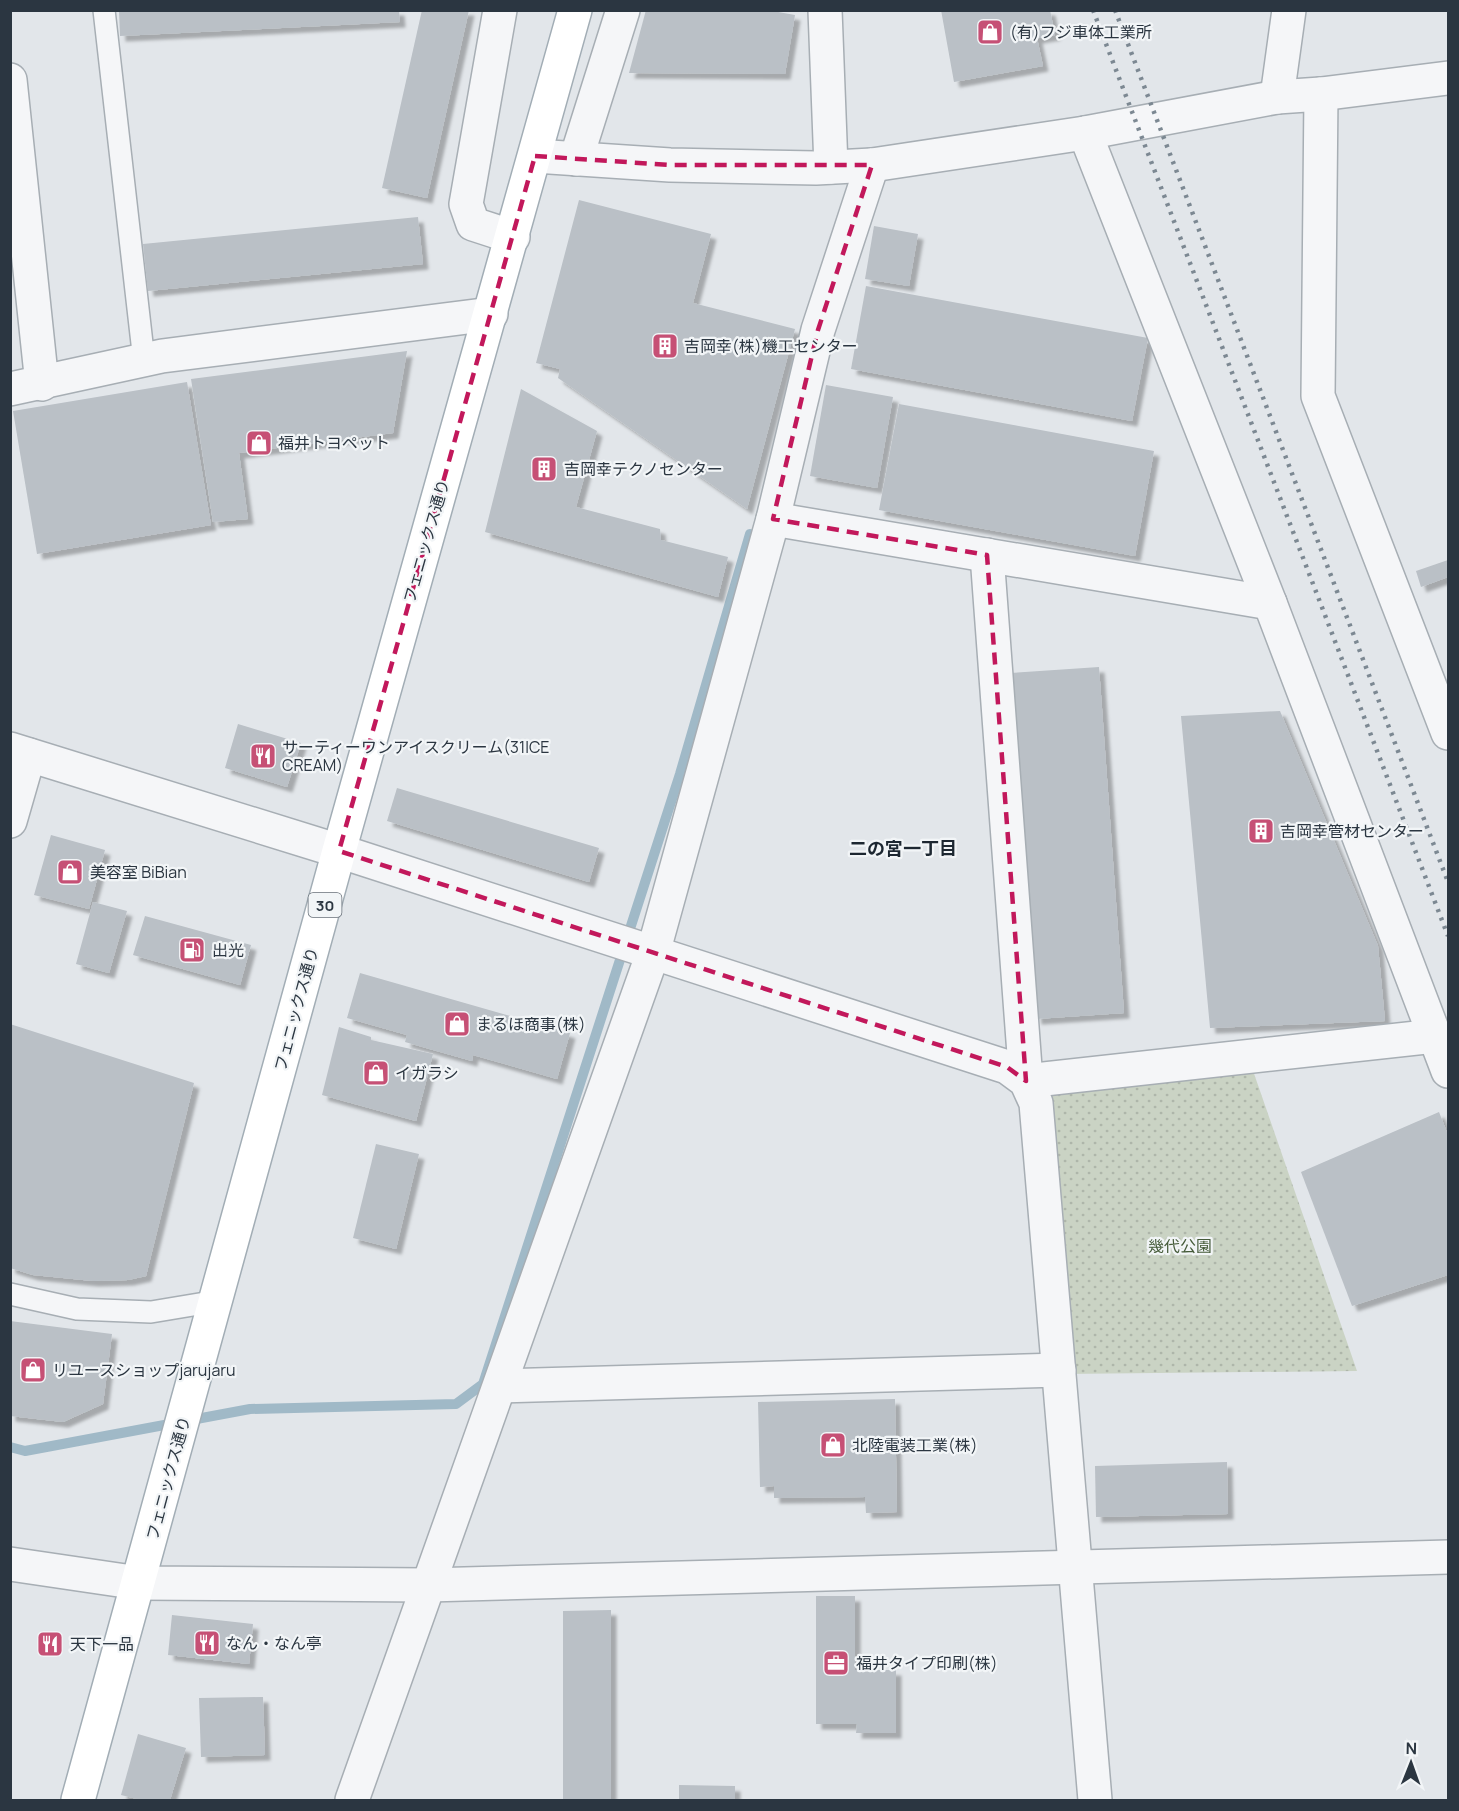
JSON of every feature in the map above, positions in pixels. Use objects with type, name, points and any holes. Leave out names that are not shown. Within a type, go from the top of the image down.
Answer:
[{"type":"main road","name":"フェニックス通り","points":[[78,1800],[339,851],[575,10]]},
{"type":"street","points":[[500,10],[466,204],[473,224],[513,237]]},
{"type":"street","points":[[576,159],[623,10]]},
{"type":"street","points":[[825,10],[831,167]]},
{"type":"street","points":[[1276,97],[1289,10]]},
{"type":"street","points":[[535,156],[670,165],[831,167],[872,165],[1084,133],[1276,97],[1321,94],[1449,78]]},
{"type":"street","points":[[1321,94],[1318,396],[1449,734]]},
{"type":"street","points":[[12,100],[42,384]]},
{"type":"street","points":[[1084,133],[1270,603],[1449,1071]]},
{"type":"street","points":[[352,1800],[653,953],[773,519],[818,330],[872,165]]},
{"type":"street","points":[[10,389],[42,384],[162,356],[491,314]]},
{"type":"street","points":[[773,519],[1270,603]]},
{"type":"street","points":[[987,555],[1026,1081],[1036,1103],[1095,1800]]},
{"type":"street","points":[[10,821],[20,752],[339,851],[1007,1067],[1026,1081],[1436,1036]]},
{"type":"street","points":[[501,1386],[1059,1370]]},
{"type":"street","points":[[10,1564],[139,1583],[428,1585],[1076,1565],[1449,1557]]},
{"type":"lane","points":[[104,10],[144,361]]},
{"type":"lane","points":[[10,1294],[87,1310],[151,1312],[217,1301]]},
{"type":"highlighted area","points":[[535,156],[670,165],[872,165],[818,330],[773,519],[987,555],[1026,1081],[1007,1067],[339,851]]},
{"type":"green space","name":"幾代公園","points":[[1250,1062],[1357,1371],[1064,1374],[1042,1088]]},
{"type":"building","points":[[119,10],[399,10],[400,22],[120,36]]},
{"type":"building","points":[[422,10],[469,10],[427,198],[382,188]]},
{"type":"building","points":[[646,10],[767,10],[795,15],[785,74],[629,73]]},
{"type":"building","points":[[941,10],[1050,10],[1055,35],[1037,38],[1043,66],[954,82]]},
{"type":"building","name":"吉岡幸(株)機工センター","points":[[579,200],[711,234],[693,303],[795,329],[747,509],[558,378],[560,369],[536,363]]},
{"type":"building","points":[[418,217],[423,264],[148,291],[143,244]]},
{"type":"building","points":[[874,226],[918,234],[909,286],[865,279]]},
{"type":"building","points":[[866,286],[1148,338],[1132,421],[851,369]]},
{"type":"building","name":"福井トヨペット","points":[[407,351],[393,433],[239,453],[248,519],[213,522],[191,379]]},
{"type":"building","points":[[187,382],[211,525],[37,554],[13,411]]},
{"type":"building","points":[[826,385],[893,397],[877,488],[810,476]]},
{"type":"building","name":"吉岡幸テクノセンター","points":[[521,389],[597,431],[576,507],[660,529],[661,540],[728,557],[718,597],[485,532]]},
{"type":"building","points":[[899,404],[1154,451],[1135,556],[879,510]]},
{"type":"building","points":[[1448,560],[1448,577],[1421,587],[1416,571]]},
{"type":"building","points":[[1099,667],[1124,1013],[1036,1019],[1010,673]]},
{"type":"building","name":"吉岡幸管材センター","points":[[1280,711],[1378,946],[1385,1021],[1210,1028],[1181,716]]},
{"type":"building","name":"サーティーワンアイスクリーム(31ICE CREAM)","points":[[238,724],[301,743],[287,787],[225,768]]},
{"type":"building","points":[[397,788],[599,848],[589,882],[387,821]]},
{"type":"building","name":"美容室 BiBian","points":[[51,835],[105,850],[89,909],[34,895]]},
{"type":"building","points":[[93,902],[127,911],[109,973],[76,964]]},
{"type":"building","name":"出光","points":[[145,916],[251,945],[240,985],[133,955]]},
{"type":"building","points":[[360,973],[570,1033],[557,1079],[473,1055],[472,1061],[405,1042],[407,1035],[347,1018]]},
{"type":"building","points":[[10,1024],[194,1083],[146,1276],[128,1280],[93,1281],[33,1275],[10,1268]]},
{"type":"building","points":[[339,1027],[371,1037],[371,1040],[433,1054],[416,1121],[322,1095]]},
{"type":"building","points":[[1439,1112],[1448,1135],[1448,1275],[1352,1306],[1301,1172]]},
{"type":"building","points":[[376,1144],[419,1154],[396,1249],[353,1238]]},
{"type":"building","points":[[10,1321],[112,1334],[103,1404],[63,1422],[10,1416]]},
{"type":"building","points":[[895,1399],[897,1512],[866,1513],[865,1497],[774,1498],[774,1486],[760,1487],[758,1402]]},
{"type":"building","points":[[1227,1462],[1228,1514],[1096,1517],[1095,1466]]},
{"type":"building","points":[[816,1596],[855,1596],[855,1670],[896,1670],[896,1733],[856,1733],[857,1724],[816,1724]]},
{"type":"building","points":[[611,1610],[611,1800],[563,1800],[563,1611]]},
{"type":"building","points":[[172,1615],[253,1624],[249,1664],[168,1655]]},
{"type":"building","points":[[263,1697],[265,1755],[201,1757],[199,1698]]},
{"type":"building","points":[[138,1734],[186,1748],[170,1800],[141,1800],[121,1795]]},
{"type":"building","points":[[679,1785],[735,1786],[735,1800],[679,1800]]},
{"type":"waterway","points":[[10,1447],[25,1451],[250,1409],[456,1404],[483,1384],[680,774],[750,534]]},
{"type":"railway","points":[[1093,10],[1448,936]]},
{"type":"railway","points":[[1115,10],[1448,882]]},
{"type":"place","name":"(有)フジ車体工業所","points":[[990,32]]},
{"type":"place","name":"吉岡幸(株)機工センター","points":[[665,346]]},
{"type":"place","name":"福井トヨペット","points":[[259,443]]},
{"type":"place","name":"吉岡幸テクノセンター","points":[[544,469]]},
{"type":"place","name":"サーティーワンアイスクリーム(31ICE CREAM)","points":[[263,756]]},
{"type":"place","name":"吉岡幸管材センター","points":[[1261,831]]},
{"type":"place","name":"美容室 BiBian","points":[[70,872]]},
{"type":"place","name":"出光","points":[[192,950]]},
{"type":"place","name":"まるほ商事(株)","points":[[457,1024]]},
{"type":"place","name":"イガラシ","points":[[376,1073]]},
{"type":"place","name":"リユースショップjarujaru","points":[[33,1370]]},
{"type":"place","name":"北陸電装工業(株)","points":[[833,1445]]},
{"type":"place","name":"なん・なん亭","points":[[207,1643]]},
{"type":"place","name":"天下一品","points":[[50,1644]]},
{"type":"place","name":"福井タイプ印刷(株)","points":[[836,1663]]},
{"type":"district","name":"二の宮一丁目","points":[[903,848]]}]
